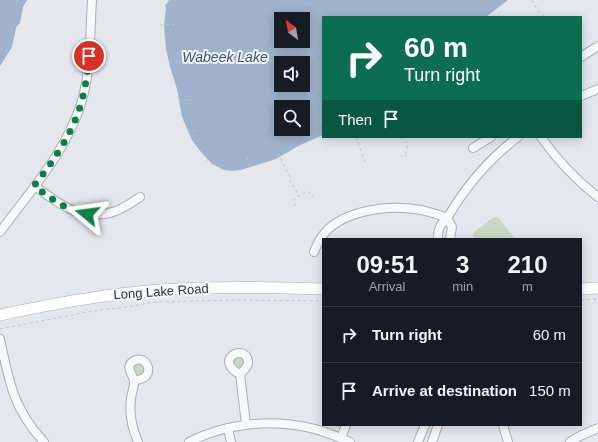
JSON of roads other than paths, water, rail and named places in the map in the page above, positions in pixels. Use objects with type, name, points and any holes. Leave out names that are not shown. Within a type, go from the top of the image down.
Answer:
[{"type":"main road","name":"Long Lake Road","points":[[0,315],[78,300],[160,290],[229,287],[322,289]]},
{"type":"main road","points":[[582,289],[598,288]]},
{"type":"street","points":[[0,232],[56,156],[74,124],[83,96],[88,71],[92,0]]},
{"type":"street","points":[[582,56],[598,46]]},
{"type":"street","points":[[582,96],[598,89]]},
{"type":"street","points":[[473,148],[488,138]]},
{"type":"street","points":[[438,238],[439,227],[447,218],[460,197],[486,165],[517,138]]},
{"type":"street","points":[[542,138],[572,174],[598,197]]},
{"type":"street","points":[[34,186],[66,208],[87,214],[101,214],[116,211],[140,197]]},
{"type":"street","points":[[314,252],[321,237],[333,225],[348,217],[364,212],[391,208],[414,209],[434,213],[447,218],[452,227],[450,238]]},
{"type":"street","points":[[0,339],[10,384],[17,404],[30,426],[44,442]]},
{"type":"street","points":[[240,374],[246,424]]},
{"type":"street","points":[[134,381],[130,400],[130,414],[133,431],[138,442]]},
{"type":"street","points":[[189,442],[228,428],[246,424],[273,423],[317,430],[350,442]]},
{"type":"street","points":[[341,438],[346,426]]},
{"type":"street","points":[[418,442],[425,426]]},
{"type":"street","points":[[432,442],[438,426]]},
{"type":"street","points":[[503,426],[508,442]]},
{"type":"street","points":[[228,428],[231,442]]},
{"type":"street","points":[[570,442],[598,428]]},
{"type":"water","points":[[0,0],[27,0],[23,7],[20,23],[16,28],[12,47],[0,66]]},
{"type":"water","name":"Wabeek Lake","points":[[169,0],[508,0],[487,16],[322,16],[322,135],[300,145],[276,159],[241,170],[231,171],[224,170],[212,164],[201,152],[192,140],[182,117],[177,89],[166,49],[164,26],[165,5]]}]
